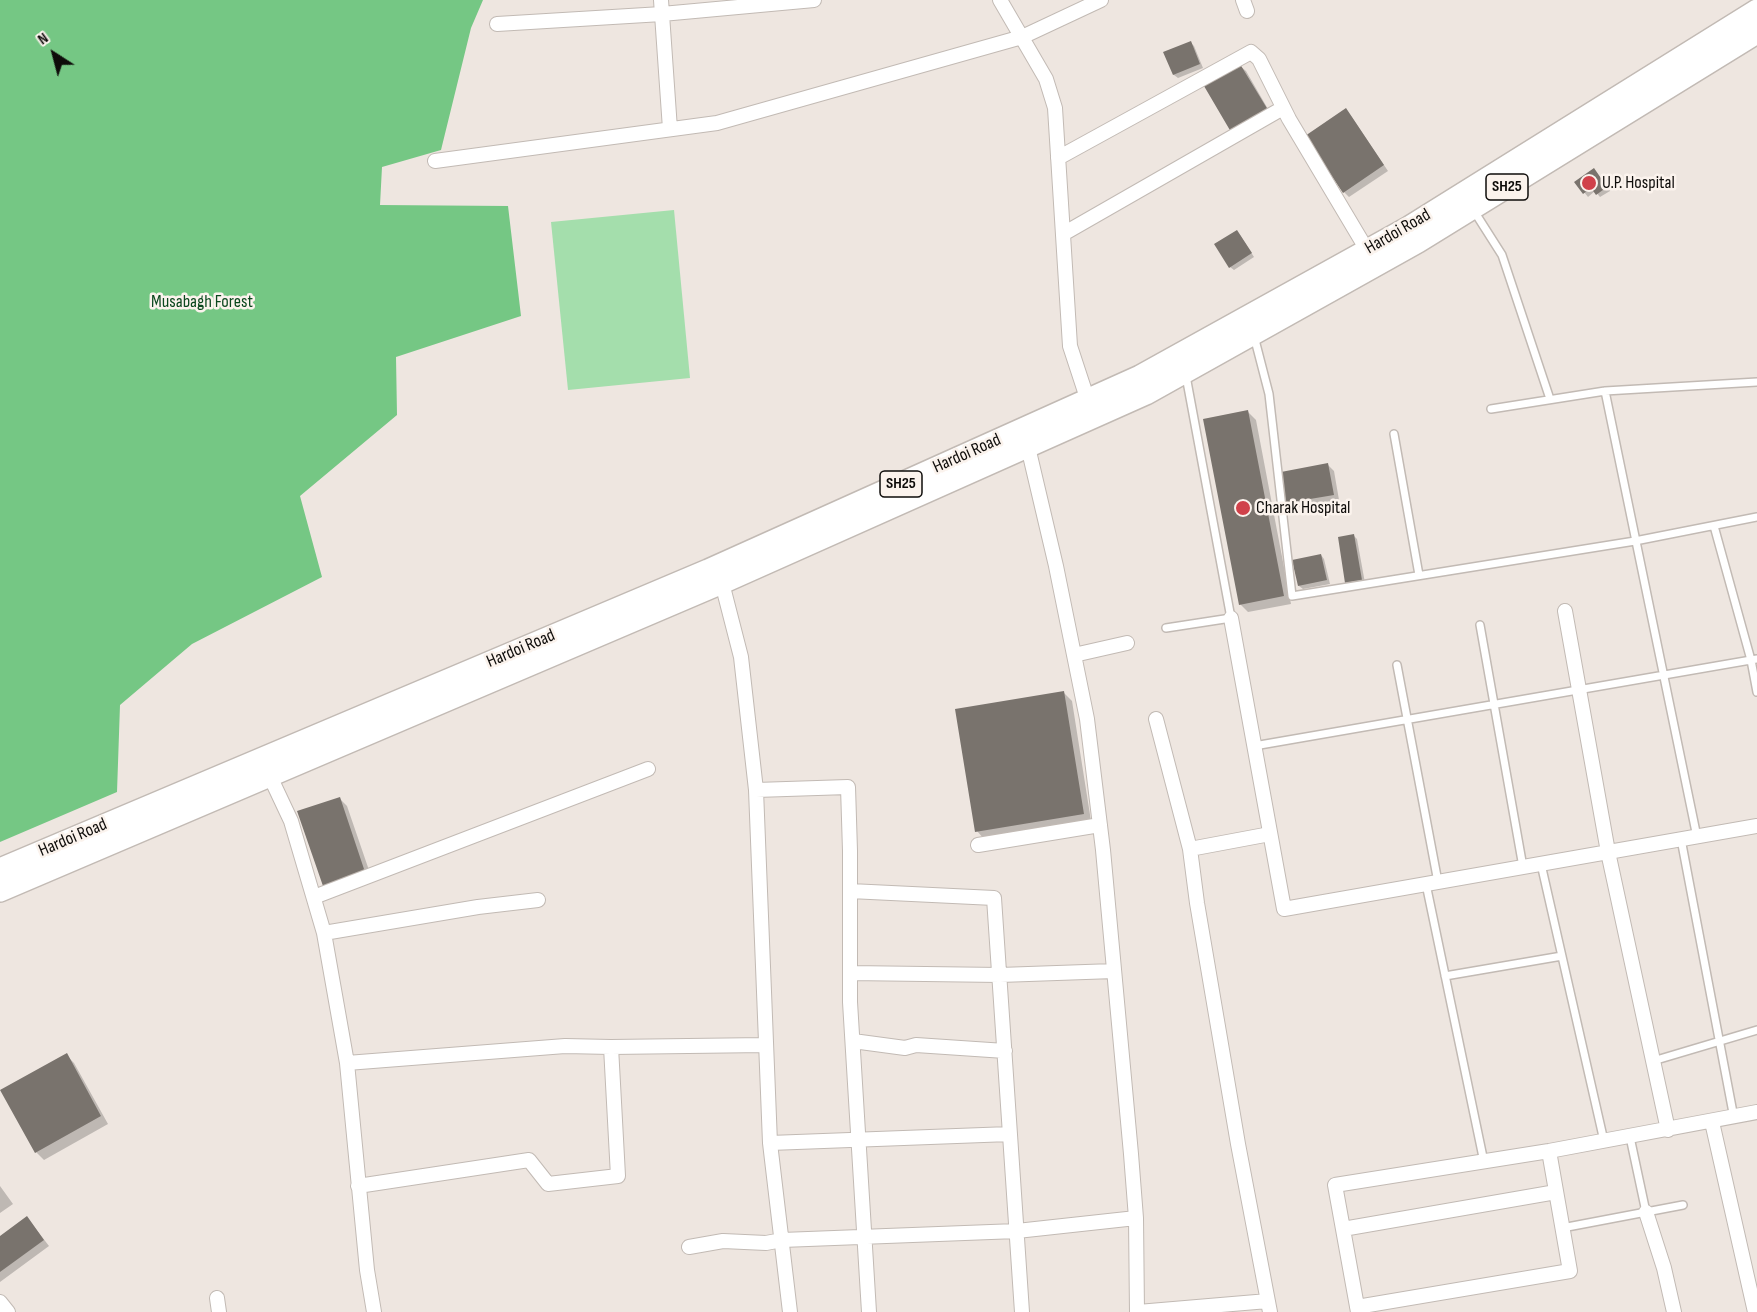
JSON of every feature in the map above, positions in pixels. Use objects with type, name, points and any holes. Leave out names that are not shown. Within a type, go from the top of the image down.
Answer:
[{"type":"main road","name":"Hardoi Road","points":[[1182,363],[1429,214],[1757,10]]},
{"type":"main road","name":"Hardoi Road","points":[[1,882],[752,560],[1028,447],[1140,376],[1182,363],[1254,334],[1418,242],[1757,33]]},
{"type":"main road","name":"Hardoi Road","points":[[266,767],[723,583],[752,560],[1090,409]]},
{"type":"street","points":[[497,24],[661,7],[814,0]]},
{"type":"street","points":[[1000,0],[1046,79],[1055,108],[1070,346],[1090,409]]},
{"type":"street","points":[[435,161],[717,123],[1022,37],[1101,0]]},
{"type":"street","points":[[661,7],[670,129]]},
{"type":"street","points":[[1058,158],[1251,52],[1259,59],[1283,108],[1367,250]]},
{"type":"street","points":[[1063,234],[1283,108]]},
{"type":"street","points":[[1028,447],[1056,566],[1087,719],[1100,825],[1136,1218],[1137,1312],[1269,1306],[1197,903],[1190,849],[1156,719]]},
{"type":"street","points":[[723,583],[741,657],[756,790],[770,1143],[790,1312]]},
{"type":"street","points":[[1565,611],[1608,852],[1668,1130]]},
{"type":"street","points":[[1231,618],[1284,909],[1757,826]]},
{"type":"street","points":[[1074,655],[1127,643]]},
{"type":"street","points":[[266,767],[291,821],[324,933],[347,1063],[367,1270],[374,1312]]},
{"type":"street","points":[[314,897],[648,769]]},
{"type":"street","points":[[756,790],[848,787],[850,973],[869,1312]]},
{"type":"street","points":[[978,845],[1100,825]]},
{"type":"street","points":[[1190,849],[1270,834]]},
{"type":"street","points":[[850,891],[994,898],[1022,1312]]},
{"type":"street","points":[[324,933],[478,907],[538,900]]},
{"type":"street","points":[[850,973],[1000,975],[1114,971]]},
{"type":"street","points":[[853,1041],[905,1048],[916,1045],[1005,1051]]},
{"type":"street","points":[[347,1063],[565,1046],[765,1045]]},
{"type":"street","points":[[358,1186],[529,1160],[548,1184],[618,1176],[612,1047]]},
{"type":"street","points":[[1549,1151],[1570,1271],[1358,1310],[1335,1185],[1630,1137],[1757,1112]]},
{"type":"street","points":[[1712,1122],[1755,1312]]},
{"type":"street","points":[[770,1143],[1010,1134]]},
{"type":"street","points":[[1343,1229],[1556,1192]]},
{"type":"street","points":[[1646,1212],[1664,1268],[1674,1312]]},
{"type":"street","points":[[689,1247],[723,1241],[765,1243],[864,1236],[1017,1231],[1136,1218]]},
{"type":"street","points":[[0,1302],[8,1312]]},
{"type":"lane","points":[[1473,208],[1502,255],[1550,399]]},
{"type":"lane","points":[[1254,334],[1269,394],[1292,596],[1635,540],[1757,517]]},
{"type":"lane","points":[[1166,627],[1231,618],[1182,363]]},
{"type":"lane","points":[[1491,409],[1605,391],[1757,382]]},
{"type":"lane","points":[[1605,391],[1697,837]]},
{"type":"lane","points":[[1394,434],[1419,575]]},
{"type":"lane","points":[[1714,525],[1754,660],[1757,692]]},
{"type":"lane","points":[[1480,625],[1523,867]]},
{"type":"lane","points":[[1254,746],[1754,660]]},
{"type":"lane","points":[[1397,665],[1445,976],[1484,1162]]},
{"type":"lane","points":[[1681,839],[1734,1118]]},
{"type":"lane","points":[[1541,864],[1604,1141]]},
{"type":"lane","points":[[1445,976],[1562,956]]},
{"type":"lane","points":[[1653,1061],[1757,1030]]},
{"type":"lane","points":[[1630,1137],[1646,1212]]},
{"type":"lane","points":[[1562,1228],[1683,1205]]},
{"type":"green space","name":"Musabagh Forest","points":[[0,0],[483,0],[471,28],[441,150],[382,167],[380,205],[508,206],[521,316],[396,357],[397,415],[300,496],[322,577],[192,644],[120,705],[117,792],[0,842]]},
{"type":"green space","points":[[674,210],[690,378],[568,390],[551,222]]},
{"type":"building","points":[[1191,41],[1200,64],[1173,75],[1163,52]]},
{"type":"building","points":[[1240,64],[1268,110],[1231,132],[1204,86]]},
{"type":"building","points":[[1346,108],[1384,165],[1343,193],[1305,136]]},
{"type":"building","points":[[1594,168],[1607,187],[1596,195],[1591,188],[1583,194],[1574,182]]},
{"type":"building","points":[[1237,230],[1252,253],[1229,268],[1214,244]]},
{"type":"building","points":[[1248,410],[1284,596],[1239,605],[1203,419]]},
{"type":"building","points":[[1328,463],[1334,495],[1286,503],[1281,472]]},
{"type":"building","points":[[1354,534],[1362,580],[1345,583],[1338,537]]},
{"type":"building","points":[[1321,554],[1327,580],[1298,586],[1292,560]]},
{"type":"building","points":[[1064,691],[1084,814],[975,832],[955,709]]},
{"type":"building","points":[[340,797],[365,872],[323,886],[297,811]]},
{"type":"building","points":[[67,1053],[101,1116],[35,1153],[0,1090]]},
{"type":"building","points":[[27,1216],[44,1240],[0,1272],[0,1236]]},
{"type":"place","name":"U.P. Hospital","points":[[1589,183]]},
{"type":"place","name":"Charak Hospital","points":[[1243,508]]}]
